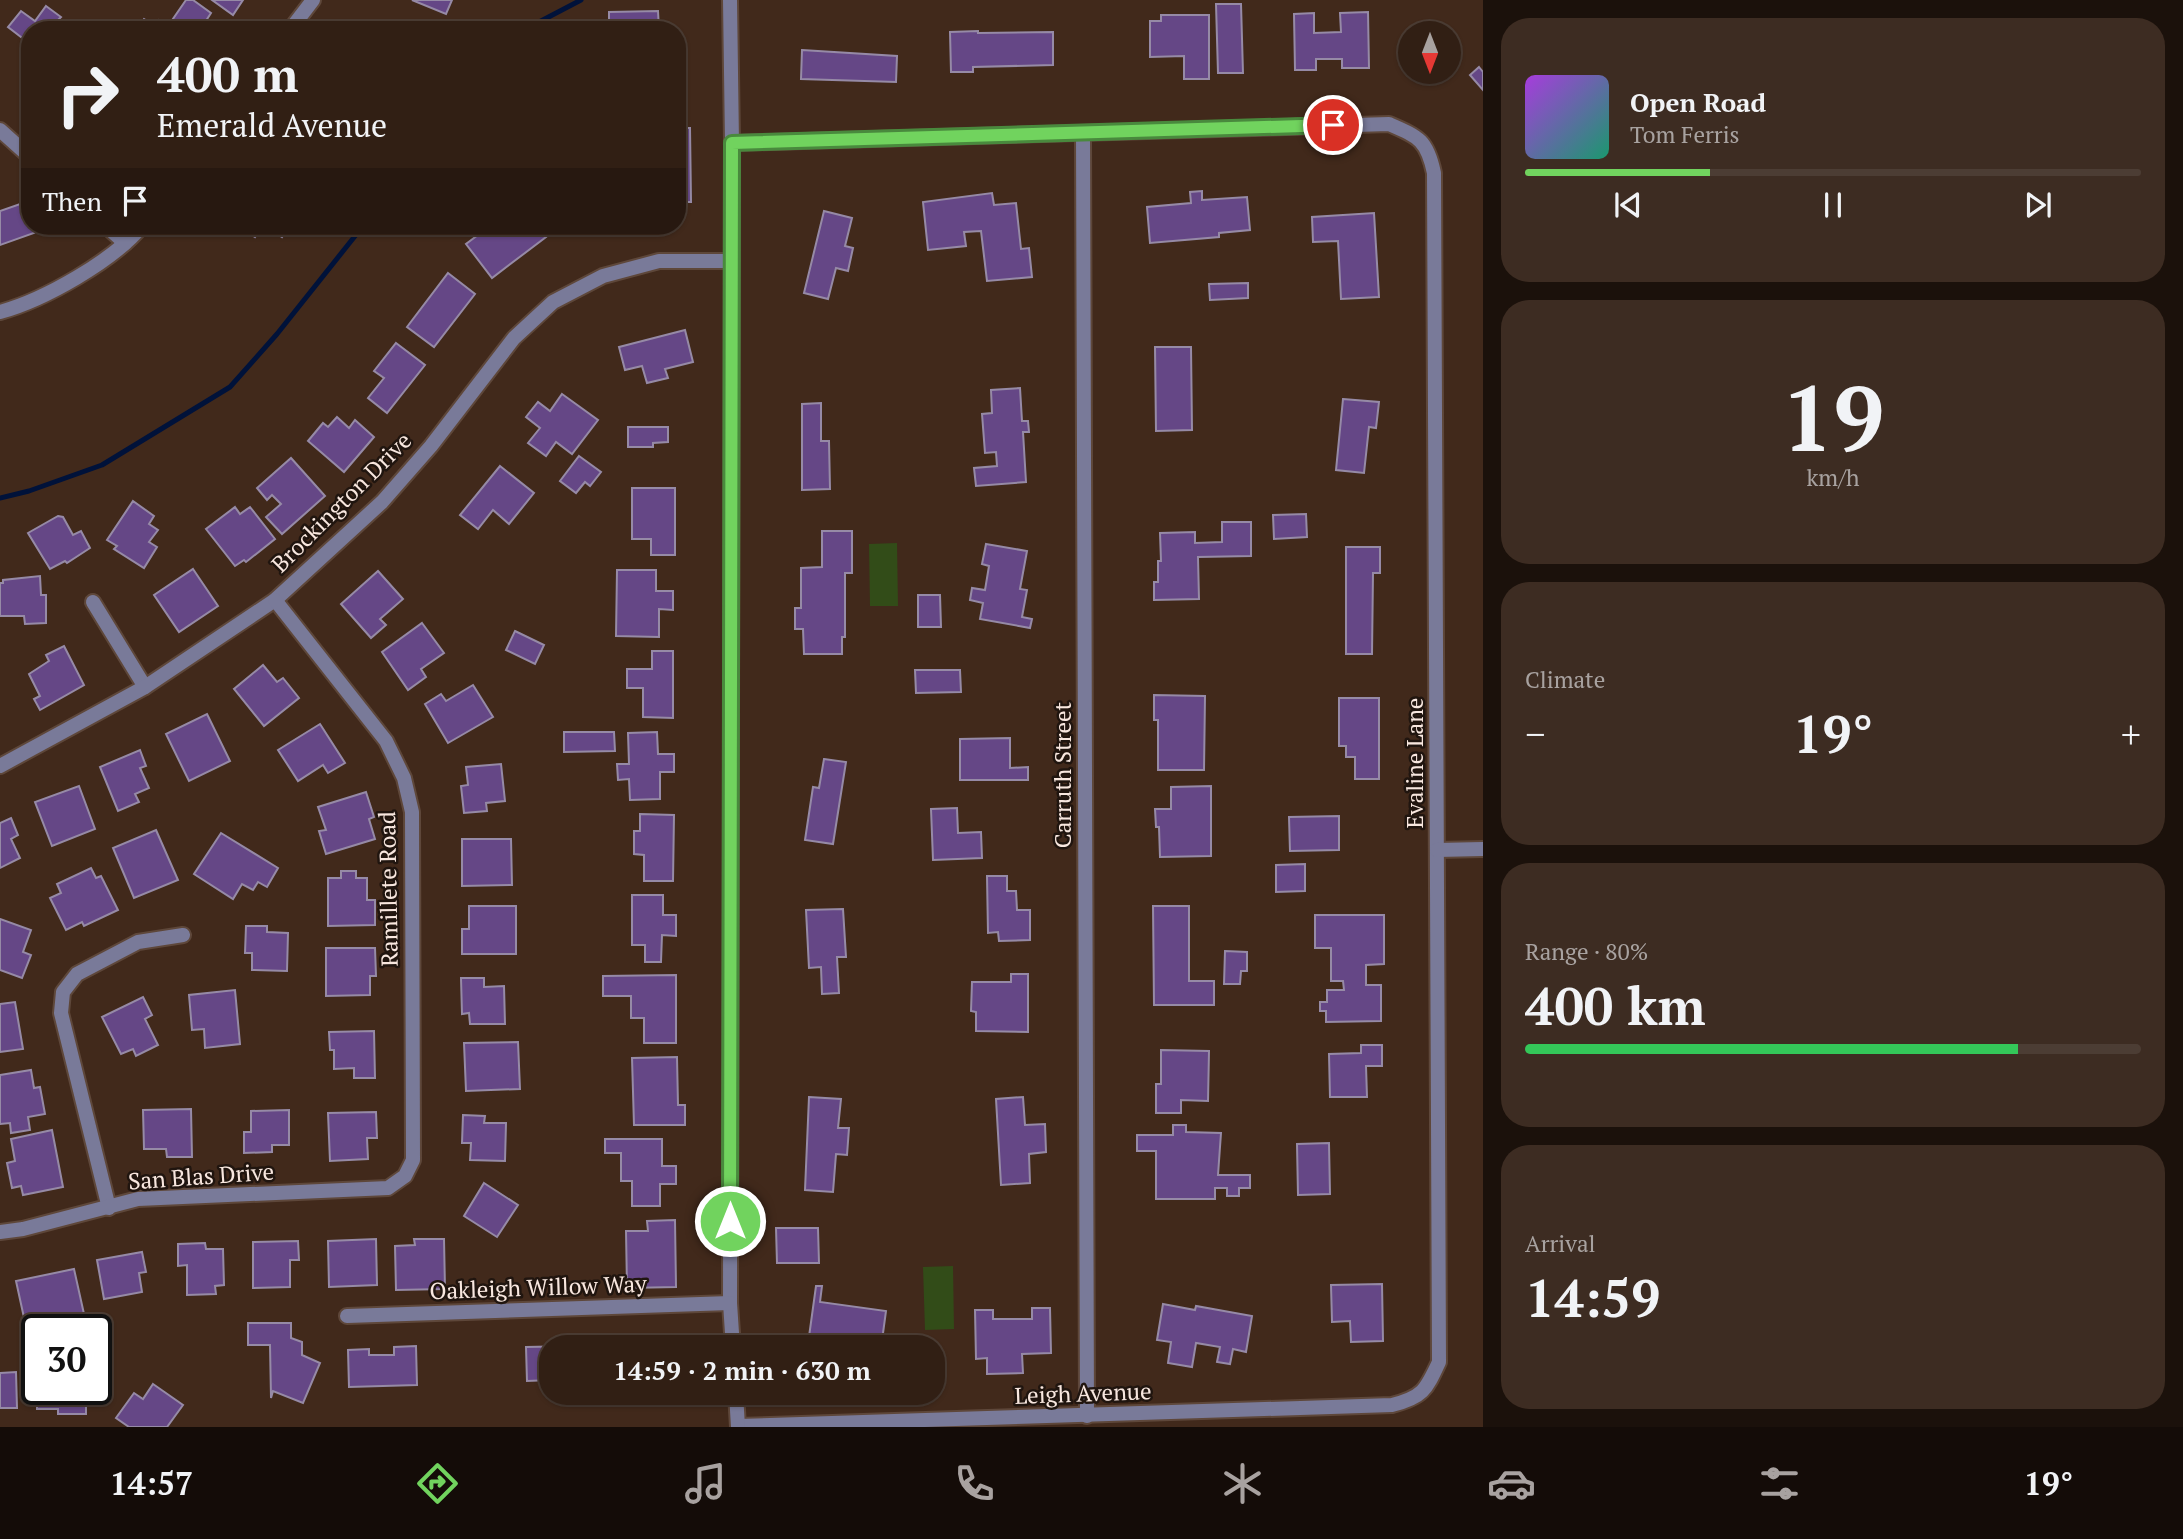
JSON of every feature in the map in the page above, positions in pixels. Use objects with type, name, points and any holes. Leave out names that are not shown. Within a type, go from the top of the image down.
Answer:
[{"type":"street","points":[[297,21],[313,0]]},
{"type":"street","points":[[730,0],[732,1335]]},
{"type":"street","name":"Evaline Lane","points":[[1083,134],[1389,124],[1419,137],[1429,152],[1434,173],[1439,1362],[1426,1390]]},
{"type":"street","points":[[0,130],[21,149]]},
{"type":"street","points":[[732,143],[1083,134]]},
{"type":"street","name":"Carruth Street","points":[[1083,134],[1087,1416]]},
{"type":"street","points":[[116,235],[125,243]]},
{"type":"street","points":[[0,312],[18,307],[84,274],[133,235]]},
{"type":"street","name":"Brockington Drive","points":[[0,766],[145,687],[275,600],[382,502],[431,446],[514,338],[553,302],[603,276],[659,261],[732,261]]},
{"type":"street","name":"Ramillete Road","points":[[275,600],[386,741],[404,778],[412,812],[413,1160],[405,1176]]},
{"type":"street","points":[[93,602],[145,687]]},
{"type":"street","points":[[1437,850],[1483,849]]},
{"type":"street","points":[[109,1208],[61,1013],[63,992],[77,974],[138,942],[183,935]]},
{"type":"street","name":"San Blas Drive","points":[[0,1232],[23,1229],[138,1199],[388,1188],[405,1176]]},
{"type":"street","name":"Oakleigh Willow Way","points":[[347,1316],[730,1303]]},
{"type":"street","name":"Leigh Avenue","points":[[738,1426],[1392,1405],[1411,1401],[1426,1390]]},
{"type":"street","points":[[737,1405],[738,1426]]},
{"type":"green space","points":[[897,543],[898,606],[870,606],[869,544]]},
{"type":"green space","points":[[953,1266],[954,1329],[925,1330],[923,1267]]},
{"type":"building","points":[[186,0],[193,0],[211,13],[206,21],[171,21]]},
{"type":"building","points":[[212,0],[243,0],[233,15]]},
{"type":"building","points":[[412,0],[452,0],[446,14]]},
{"type":"building","points":[[1216,4],[1241,4],[1243,73],[1218,73]]},
{"type":"building","points":[[46,6],[61,17],[57,21],[35,21]]},
{"type":"building","points":[[21,11],[35,21],[21,21],[21,37],[8,27]]},
{"type":"building","points":[[658,11],[659,21],[609,21],[609,12]]},
{"type":"building","points":[[1368,12],[1369,68],[1342,68],[1342,59],[1316,59],[1316,70],[1295,70],[1294,14],[1314,13],[1314,33],[1341,32],[1340,13]]},
{"type":"building","points":[[1161,15],[1209,15],[1209,79],[1184,79],[1184,56],[1150,57],[1150,21],[1161,21]]},
{"type":"building","points":[[950,32],[1053,32],[1053,65],[973,67],[973,72],[951,72]]},
{"type":"building","points":[[802,50],[897,56],[896,82],[801,79]]},
{"type":"building","points":[[1479,67],[1483,72],[1483,90],[1470,75]]},
{"type":"building","points":[[686,106],[687,128],[690,128],[691,202],[686,202]]},
{"type":"building","points":[[1202,191],[1202,200],[1247,197],[1250,230],[1219,233],[1219,237],[1150,243],[1147,207],[1191,203],[1190,192]]},
{"type":"building","points":[[992,193],[994,205],[1016,203],[1021,249],[1029,248],[1032,277],[987,281],[981,231],[964,232],[966,246],[928,250],[923,202]]},
{"type":"building","points":[[21,204],[21,235],[28,235],[0,245],[0,211]]},
{"type":"building","points":[[824,211],[852,218],[845,246],[853,248],[848,271],[836,268],[828,299],[804,293]]},
{"type":"building","points":[[1374,213],[1379,297],[1341,299],[1338,241],[1313,242],[1312,217]]},
{"type":"building","points":[[478,235],[546,237],[492,278],[466,244]]},
{"type":"building","points":[[448,273],[475,294],[434,347],[407,327]]},
{"type":"building","points":[[1248,283],[1248,298],[1210,300],[1209,284]]},
{"type":"building","points":[[685,330],[693,362],[665,369],[668,378],[647,383],[642,366],[625,370],[619,347]]},
{"type":"building","points":[[396,343],[425,365],[387,413],[368,398],[384,378],[374,371]]},
{"type":"building","points":[[1155,347],[1191,347],[1192,430],[1156,431]]},
{"type":"building","points":[[1020,388],[1022,421],[1028,421],[1029,432],[1023,432],[1026,482],[976,486],[974,468],[997,466],[996,452],[985,453],[982,414],[992,413],[991,390]]},
{"type":"building","points":[[562,394],[598,420],[572,454],[556,442],[546,456],[528,443],[540,428],[526,417],[538,402],[550,411]]},
{"type":"building","points":[[1343,399],[1379,402],[1376,428],[1369,427],[1364,473],[1336,470]]},
{"type":"building","points":[[821,403],[821,441],[829,441],[830,489],[802,490],[802,404]]},
{"type":"building","points":[[337,417],[349,428],[355,420],[374,437],[344,472],[308,441],[323,423],[328,427]]},
{"type":"building","points":[[628,427],[668,427],[668,442],[653,443],[653,447],[628,447]]},
{"type":"building","points":[[579,456],[601,472],[590,486],[585,482],[576,493],[560,481]]},
{"type":"building","points":[[291,458],[325,496],[282,534],[266,517],[281,504],[272,495],[267,500],[257,488]]},
{"type":"building","points":[[500,466],[534,493],[509,524],[493,510],[478,529],[460,515]]},
{"type":"building","points":[[632,488],[675,488],[675,555],[651,555],[651,539],[632,539]]},
{"type":"building","points":[[133,501],[154,516],[149,524],[158,530],[149,542],[157,547],[144,568],[114,549],[117,546],[107,540]]},
{"type":"building","points":[[235,507],[240,514],[250,507],[275,539],[246,562],[244,560],[235,566],[206,529]]},
{"type":"building","points":[[1306,514],[1307,537],[1274,539],[1273,515]]},
{"type":"building","points":[[58,516],[63,517],[73,535],[81,531],[90,548],[67,563],[65,561],[50,569],[28,533]]},
{"type":"building","points":[[1222,522],[1251,522],[1251,556],[1198,557],[1199,599],[1154,600],[1154,582],[1158,582],[1158,561],[1161,561],[1160,533],[1195,532],[1195,543],[1222,542]]},
{"type":"building","points":[[822,531],[852,531],[852,573],[845,573],[845,637],[842,637],[842,654],[804,654],[803,629],[795,629],[795,608],[801,608],[801,568],[822,567]]},
{"type":"building","points":[[986,544],[1027,551],[1020,589],[1027,590],[1022,617],[1032,619],[1030,628],[980,619],[983,603],[970,600],[972,588],[985,590],[989,566],[982,564]]},
{"type":"building","points":[[1346,547],[1380,547],[1380,573],[1373,573],[1372,654],[1346,654]]},
{"type":"building","points":[[193,569],[218,606],[179,632],[154,595]]},
{"type":"building","points":[[617,570],[656,570],[656,591],[673,591],[673,610],[659,609],[659,637],[616,636]]},
{"type":"building","points":[[378,571],[403,599],[380,619],[386,625],[371,638],[341,604]]},
{"type":"building","points":[[40,576],[41,595],[46,595],[46,623],[25,624],[24,616],[0,616],[0,583],[3,583],[3,580]]},
{"type":"building","points":[[918,595],[940,595],[941,627],[918,627]]},
{"type":"building","points":[[422,623],[444,653],[421,669],[426,677],[408,690],[382,652]]},
{"type":"building","points":[[515,631],[544,645],[535,664],[506,650]]},
{"type":"building","points":[[64,646],[84,685],[40,710],[34,699],[40,696],[29,674],[49,661],[46,655]]},
{"type":"building","points":[[652,651],[673,651],[673,718],[643,717],[643,688],[627,688],[627,669],[652,669]]},
{"type":"building","points":[[263,665],[277,682],[283,678],[299,698],[264,726],[234,689]]},
{"type":"building","points":[[915,670],[960,670],[961,692],[916,693]]},
{"type":"building","points":[[473,685],[493,717],[448,743],[425,704],[441,694],[446,701]]},
{"type":"building","points":[[1154,695],[1205,696],[1204,770],[1158,770],[1158,720],[1154,720]]},
{"type":"building","points":[[1339,698],[1379,698],[1379,779],[1355,779],[1355,757],[1346,757],[1346,746],[1339,746]]},
{"type":"building","points":[[207,714],[230,761],[189,781],[166,734]]},
{"type":"building","points":[[320,724],[345,763],[328,773],[323,765],[298,781],[278,750]]},
{"type":"building","points":[[564,732],[614,732],[615,751],[564,752]]},
{"type":"building","points":[[657,732],[658,754],[674,754],[674,772],[660,772],[660,799],[630,800],[629,779],[618,780],[617,764],[629,764],[628,733]]},
{"type":"building","points":[[1010,738],[1010,768],[1028,767],[1028,780],[960,780],[960,739]]},
{"type":"building","points":[[140,750],[146,766],[140,768],[149,788],[135,794],[139,802],[118,811],[100,767]]},
{"type":"building","points":[[824,759],[846,762],[833,844],[805,840],[813,787],[819,788]]},
{"type":"building","points":[[501,764],[505,801],[486,803],[487,811],[464,813],[461,786],[468,785],[466,767]]},
{"type":"building","points":[[79,786],[95,829],[52,846],[35,802]]},
{"type":"building","points":[[1211,786],[1211,856],[1160,857],[1159,827],[1156,827],[1155,809],[1171,809],[1171,787]]},
{"type":"building","points":[[366,792],[374,817],[369,819],[375,839],[326,854],[319,831],[326,830],[318,807]]},
{"type":"building","points":[[957,808],[958,833],[981,832],[982,858],[933,860],[931,809]]},
{"type":"building","points":[[640,814],[674,815],[673,881],[644,881],[644,855],[634,854],[634,831],[640,831]]},
{"type":"building","points":[[1339,816],[1339,850],[1290,851],[1289,817]]},
{"type":"building","points":[[11,818],[18,835],[11,839],[20,858],[0,868],[0,823]]},
{"type":"building","points":[[156,830],[178,880],[134,898],[113,848]]},
{"type":"building","points":[[221,833],[278,868],[267,887],[258,882],[253,890],[242,884],[233,899],[194,874]]},
{"type":"building","points":[[462,839],[511,839],[512,885],[462,886]]},
{"type":"building","points":[[1305,864],[1305,891],[1276,892],[1276,865]]},
{"type":"building","points":[[91,868],[96,878],[101,876],[118,910],[84,926],[82,922],[66,930],[50,898],[61,893],[57,884]]},
{"type":"building","points":[[341,871],[356,871],[356,878],[367,878],[367,900],[375,900],[375,925],[328,926],[328,878],[341,878]]},
{"type":"building","points":[[987,876],[1007,876],[1007,891],[1016,891],[1017,910],[1030,910],[1030,940],[999,941],[998,932],[988,933]]},
{"type":"building","points":[[632,895],[663,895],[663,915],[676,915],[676,936],[662,935],[661,962],[645,962],[645,945],[632,945]]},
{"type":"building","points":[[469,906],[516,906],[516,954],[462,954],[462,929],[469,929]]},
{"type":"building","points":[[1153,906],[1189,906],[1189,981],[1214,981],[1214,1005],[1154,1005]]},
{"type":"building","points":[[843,909],[846,957],[837,957],[839,993],[822,994],[821,967],[809,968],[806,910]]},
{"type":"building","points":[[1315,915],[1384,915],[1384,964],[1366,965],[1366,985],[1381,985],[1381,1021],[1326,1022],[1326,1011],[1320,1011],[1320,1002],[1327,1002],[1327,990],[1344,990],[1343,981],[1331,981],[1331,948],[1315,948]]},
{"type":"building","points":[[0,919],[31,930],[23,952],[31,955],[22,978],[0,970]]},
{"type":"building","points":[[246,926],[267,926],[267,932],[288,933],[287,971],[252,970],[252,953],[245,953]]},
{"type":"building","points":[[326,948],[375,948],[376,976],[370,976],[370,995],[326,996]]},
{"type":"building","points":[[1225,951],[1247,952],[1247,971],[1241,971],[1240,984],[1224,984]]},
{"type":"building","points":[[1011,974],[1028,974],[1028,1032],[976,1031],[976,1012],[971,1011],[972,982],[1011,982]]},
{"type":"building","points":[[676,975],[676,1043],[644,1043],[644,1018],[631,1018],[631,996],[603,996],[603,976]]},
{"type":"building","points":[[461,978],[484,978],[484,987],[504,986],[505,1024],[470,1024],[469,1013],[462,1014]]},
{"type":"building","points":[[235,990],[240,1044],[205,1048],[204,1029],[192,1030],[189,995]]},
{"type":"building","points":[[143,997],[152,1015],[145,1019],[158,1045],[136,1056],[133,1049],[121,1054],[102,1017]]},
{"type":"building","points":[[15,1002],[23,1049],[0,1052],[0,1004]]},
{"type":"building","points":[[374,1031],[375,1078],[354,1078],[354,1068],[334,1069],[334,1050],[330,1050],[329,1032]]},
{"type":"building","points":[[518,1042],[520,1089],[466,1091],[464,1043]]},
{"type":"building","points":[[1361,1045],[1382,1045],[1382,1066],[1366,1066],[1367,1097],[1330,1097],[1329,1054],[1361,1053]]},
{"type":"building","points":[[1161,1050],[1209,1051],[1208,1101],[1181,1100],[1181,1113],[1156,1113],[1156,1084],[1161,1084]]},
{"type":"building","points":[[677,1057],[678,1105],[685,1105],[685,1125],[634,1125],[632,1058]]},
{"type":"building","points":[[31,1070],[34,1088],[40,1087],[45,1114],[28,1117],[30,1130],[11,1133],[10,1123],[0,1124],[0,1075]]},
{"type":"building","points":[[809,1097],[841,1099],[838,1128],[849,1128],[847,1155],[836,1154],[833,1192],[805,1190]]},
{"type":"building","points":[[1023,1097],[1025,1125],[1045,1124],[1046,1152],[1029,1154],[1030,1183],[1001,1185],[996,1099]]},
{"type":"building","points":[[191,1109],[192,1157],[167,1157],[166,1149],[144,1149],[143,1110]]},
{"type":"building","points":[[289,1110],[289,1145],[272,1145],[272,1152],[244,1153],[244,1132],[251,1132],[251,1111]]},
{"type":"building","points":[[376,1112],[377,1138],[367,1138],[368,1159],[330,1161],[328,1113]]},
{"type":"building","points":[[463,1115],[485,1116],[484,1123],[506,1123],[505,1161],[470,1160],[471,1143],[462,1143]]},
{"type":"building","points":[[1173,1125],[1186,1125],[1186,1132],[1221,1133],[1218,1175],[1250,1175],[1250,1188],[1239,1188],[1239,1196],[1227,1196],[1227,1188],[1215,1188],[1215,1199],[1156,1199],[1156,1151],[1137,1151],[1137,1135],[1173,1135]]},
{"type":"building","points":[[52,1130],[63,1187],[23,1195],[21,1186],[12,1188],[7,1163],[15,1161],[11,1139]]},
{"type":"building","points":[[605,1139],[662,1139],[662,1166],[676,1166],[676,1184],[660,1184],[660,1206],[632,1206],[632,1181],[621,1181],[621,1153],[605,1153]]},
{"type":"building","points":[[1329,1143],[1330,1194],[1298,1195],[1297,1144]]},
{"type":"building","points":[[484,1183],[518,1205],[497,1237],[464,1216]]},
{"type":"building","points":[[675,1220],[676,1287],[627,1288],[626,1231],[648,1231],[647,1221]]},
{"type":"building","points":[[776,1228],[818,1228],[819,1263],[777,1263]]},
{"type":"building","points":[[376,1239],[377,1285],[329,1287],[328,1241]]},
{"type":"building","points":[[414,1239],[444,1239],[445,1289],[396,1290],[395,1246],[415,1245]]},
{"type":"building","points":[[298,1241],[299,1260],[290,1260],[290,1287],[253,1288],[253,1242]]},
{"type":"building","points":[[205,1243],[206,1249],[223,1249],[224,1285],[215,1286],[216,1294],[187,1295],[187,1265],[178,1266],[178,1244]]},
{"type":"building","points":[[142,1252],[146,1272],[139,1273],[142,1292],[104,1299],[97,1260]]},
{"type":"building","points":[[74,1269],[84,1314],[23,1314],[16,1281]]},
{"type":"building","points":[[1382,1284],[1383,1341],[1351,1342],[1350,1321],[1332,1322],[1331,1285]]},
{"type":"building","points":[[816,1286],[822,1286],[820,1302],[886,1311],[883,1335],[809,1335]]},
{"type":"building","points":[[1163,1304],[1195,1310],[1196,1306],[1252,1316],[1246,1352],[1233,1349],[1230,1364],[1217,1362],[1220,1347],[1196,1343],[1192,1367],[1168,1363],[1171,1342],[1157,1340]]},
{"type":"building","points":[[1032,1308],[1050,1308],[1051,1353],[1022,1354],[1023,1373],[987,1374],[987,1358],[976,1359],[975,1310],[993,1310],[993,1319],[1032,1319]]},
{"type":"building","points":[[248,1323],[291,1323],[291,1338],[302,1342],[302,1355],[320,1363],[303,1403],[273,1391],[271,1398],[270,1345],[248,1345]]},
{"type":"building","points":[[416,1346],[417,1385],[349,1387],[348,1350],[369,1349],[369,1355],[394,1355],[394,1347]]},
{"type":"building","points":[[526,1347],[539,1347],[539,1380],[527,1381]]},
{"type":"building","points":[[16,1372],[17,1408],[0,1408],[0,1373]]},
{"type":"building","points":[[153,1384],[183,1405],[167,1427],[129,1427],[116,1418],[134,1393],[143,1399]]},
{"type":"building","points":[[37,1405],[86,1405],[86,1414],[58,1414],[58,1409],[37,1409]]},
{"type":"waterway","points":[[541,21],[581,0]]},
{"type":"waterway","points":[[0,498],[29,491],[102,465],[230,387],[277,334],[356,235]]},
{"type":"route","points":[[730,1221],[732,143],[1333,125]]}]
